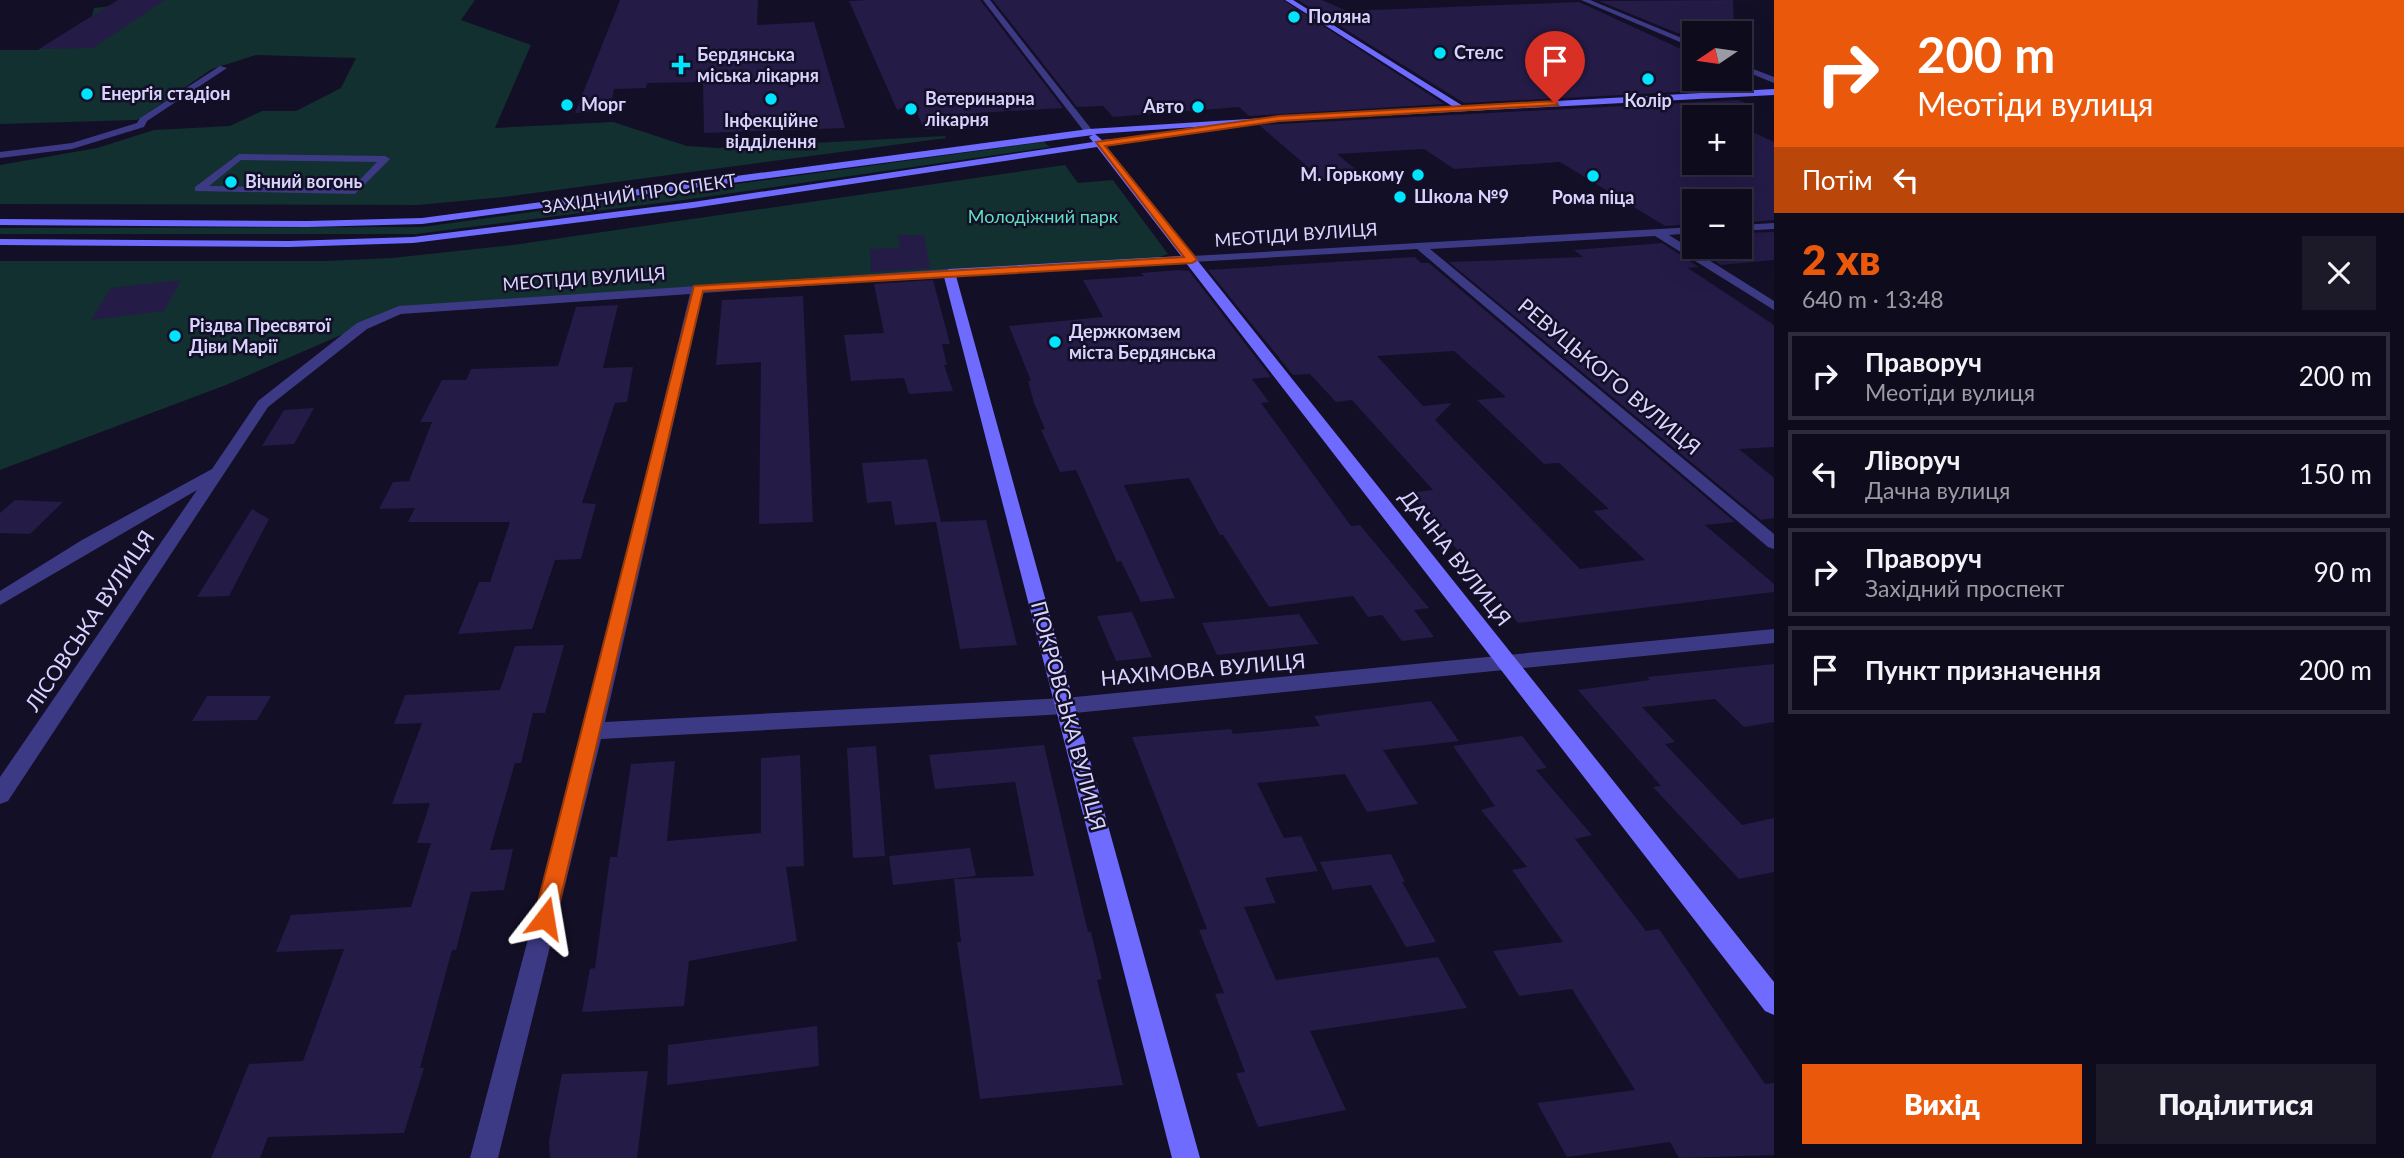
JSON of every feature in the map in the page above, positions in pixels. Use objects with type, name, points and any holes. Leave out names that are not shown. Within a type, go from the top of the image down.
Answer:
[{"type":"main road","points":[[1288,0],[1461,108]]},
{"type":"main road","name":"ЗАХІДНИЙ ПРОСПЕКТ","points":[[0,222],[308,224],[422,221],[685,189],[1089,132],[1279,118],[1774,92]]},
{"type":"main road","name":"ЗАХІДНИЙ ПРОСПЕКТ","points":[[0,242],[289,244],[413,240],[694,205],[1279,118]]},
{"type":"main road","name":"ДАЧНА ВУЛИЦЯ","points":[[1089,132],[1774,1002]]},
{"type":"main road","name":"МЕОТІДИ ВУЛИЦЯ","points":[[949,273],[1192,260]]},
{"type":"main road","name":"ПОКРОВСЬКА ВУЛИЦЯ","points":[[949,273],[1186,1158]]},
{"type":"street","points":[[986,0],[1089,132]]},
{"type":"street","points":[[1584,0],[1682,41]]},
{"type":"street","points":[[0,155],[36,152],[126,132],[141,125],[144,120],[223,68]]},
{"type":"street","points":[[1752,71],[1774,80]]},
{"type":"street","points":[[239,158],[385,159],[355,191],[199,189],[239,158]]},
{"type":"street","points":[[1752,227],[1774,226]]},
{"type":"street","name":"МЕОТІДИ ВУЛИЦЯ","points":[[1192,260],[1418,244],[1682,231]]},
{"type":"street","points":[[1657,232],[1774,306]]},
{"type":"street","name":"РЕВУЦЬКОГО ВУЛИЦЯ","points":[[1418,244],[1774,543]]},
{"type":"street","name":"МЕОТІДИ ВУЛИЦЯ","points":[[398,310],[949,273]]},
{"type":"street","points":[[484,1158],[593,731],[698,288]]},
{"type":"street","name":"ЛІСОВСЬКА ВУЛИЦЯ","points":[[0,795],[262,404],[362,326],[398,310]]},
{"type":"street","name":"ЛІСОВСЬКА ВУЛИЦЯ","points":[[0,599],[88,544],[217,472]]},
{"type":"street","name":"НАХІМОВА ВУЛИЦЯ","points":[[593,731],[1065,706],[1774,636]]},
{"type":"green space","points":[[166,0],[475,0],[461,20],[531,45],[495,128],[613,122],[687,146],[718,148],[946,138],[504,197],[418,205],[0,204],[0,165],[97,148],[154,130],[230,126],[262,111],[296,111],[341,88],[356,58],[256,55],[212,69],[137,120],[0,124],[0,50],[38,50],[92,16],[94,8]]},
{"type":"green space","points":[[1044,142],[1050,147],[691,199],[416,234],[0,234],[0,228],[422,227]]},
{"type":"green space","name":"Молодіжний парк","points":[[1065,165],[1078,183],[1113,180],[1168,254],[1151,260],[399,310],[226,385],[0,470],[0,261],[326,261],[392,258],[513,245]]},
{"type":"building","points":[[118,0],[165,0],[93,48],[39,49]]},
{"type":"building","points":[[620,0],[758,0],[757,25],[814,22],[845,128],[704,133],[703,82],[647,83],[646,88],[614,89],[610,111],[575,113]]},
{"type":"building","points":[[980,0],[1063,108],[976,113],[984,126],[924,129],[913,104],[897,110],[849,1]]},
{"type":"building","points":[[993,0],[1283,0],[1444,104],[1249,116],[1239,107],[1113,117],[1103,106],[1077,107]]},
{"type":"building","points":[[1298,0],[1322,0],[1347,11],[1579,2],[1682,49],[1682,91],[1697,91],[1464,103]]},
{"type":"building","points":[[1733,0],[1734,21],[1682,21],[1682,33],[1677,33],[1599,1]]},
{"type":"building","points":[[1738,100],[1749,105],[1682,105],[1682,175],[1752,175],[1752,132],[1774,142],[1774,220],[1752,222],[1752,189],[1682,189],[1682,225],[1665,226],[1560,162],[1454,169],[1424,149],[1337,154],[1365,177],[1322,179],[1259,125]]},
{"type":"building","points":[[1774,232],[1774,260],[1721,265],[1712,259],[1752,259],[1752,233]]},
{"type":"building","points":[[898,235],[924,235],[930,268],[871,272],[870,249],[900,248]]},
{"type":"building","points":[[1662,243],[1682,256],[1682,259],[1699,267],[1688,268],[1774,325],[1774,447],[1739,449],[1774,478],[1774,518],[1761,520],[1449,262],[1583,257],[1574,250]]},
{"type":"building","points":[[1415,257],[1421,263],[1429,263],[1735,522],[1705,525],[1774,584],[1774,592],[1518,623],[1410,493],[1433,490],[1352,400],[1336,402],[1310,374],[1293,375],[1208,270]],"holes":[[[1454,351],[1506,397],[1477,400],[1544,464],[1559,463],[1609,509],[1593,511],[1645,560],[1580,569],[1435,420],[1452,403],[1423,406],[1377,356]]]},
{"type":"building","points":[[1189,271],[1271,377],[1252,379],[1269,402],[1261,403],[1351,526],[1360,525],[1429,608],[1414,610],[1434,637],[1402,641],[1382,615],[1368,617],[1353,596],[1269,607],[1223,535],[1220,535],[1189,478],[1124,485],[1175,598],[1141,602],[1121,561],[1117,562],[1076,470],[1060,472],[1041,430],[1045,429],[1034,403],[1028,381],[1031,381],[1009,326],[1103,317],[1083,280],[1144,276],[1141,273]]},
{"type":"building","points":[[181,280],[164,311],[91,320],[111,288]]},
{"type":"building","points":[[933,280],[950,344],[942,344],[947,365],[944,365],[953,391],[909,394],[904,378],[851,381],[844,335],[884,333],[874,284]]},
{"type":"building","points":[[803,296],[813,522],[759,524],[761,362],[716,365],[722,300]]},
{"type":"building","points":[[618,305],[603,368],[633,367],[627,402],[615,403],[582,503],[596,504],[581,559],[555,560],[532,629],[458,634],[479,582],[490,582],[510,522],[408,522],[415,508],[379,509],[393,482],[409,481],[432,422],[420,422],[442,380],[466,380],[471,369],[558,366],[576,307]]},
{"type":"building","points":[[314,408],[294,444],[262,446],[284,410]]},
{"type":"building","points":[[927,459],[941,522],[986,520],[1017,645],[960,649],[936,522],[895,525],[891,501],[867,503],[862,463]]},
{"type":"building","points":[[15,500],[63,502],[30,534],[0,533],[0,513]]},
{"type":"building","points":[[252,509],[269,519],[229,596],[197,597]]},
{"type":"building","points":[[1132,612],[1152,657],[1116,661],[1097,616]]},
{"type":"building","points":[[1299,614],[1319,644],[1217,655],[1202,623]]},
{"type":"building","points":[[564,645],[545,713],[533,713],[521,763],[515,763],[490,850],[513,849],[504,890],[471,892],[456,950],[452,950],[420,1068],[424,1068],[404,1133],[268,1137],[260,1158],[211,1158],[249,1064],[303,1061],[344,949],[276,952],[291,915],[411,907],[431,843],[417,843],[430,803],[392,804],[422,723],[394,724],[405,695],[500,690],[515,646]]},
{"type":"building","points":[[1774,664],[1774,722],[1744,727],[1715,699],[1642,707],[1675,742],[1665,744],[1742,825],[1774,818],[1774,872],[1739,879],[1653,787],[1661,786],[1578,690],[1650,680],[1647,677]]},
{"type":"building","points":[[207,696],[271,696],[257,720],[192,721]]},
{"type":"building","points":[[1431,701],[1459,741],[1383,750],[1418,804],[1367,812],[1345,774],[1257,783],[1284,838],[1301,836],[1318,871],[1265,878],[1276,903],[1244,907],[1276,980],[1438,957],[1467,1008],[1310,1031],[1346,1110],[1258,1127],[1236,1073],[1245,1072],[1215,994],[1224,993],[1199,930],[1207,929],[1132,737],[1231,729],[1233,734],[1320,726],[1314,716]]},
{"type":"building","points":[[1522,736],[1547,768],[1536,770],[1592,835],[1575,839],[1646,931],[1659,929],[1765,1084],[1774,1083],[1774,1155],[1679,1158],[1670,1142],[1567,1157],[1537,1103],[1635,1090],[1572,989],[1519,996],[1493,951],[1563,942],[1512,870],[1527,867],[1481,810],[1495,806],[1453,746]]},
{"type":"building","points":[[1044,745],[1088,932],[1091,932],[1102,979],[1097,980],[1123,1085],[980,1099],[957,942],[961,942],[954,879],[1034,876],[1015,782],[935,789],[929,755]]},
{"type":"building","points":[[876,746],[885,856],[853,858],[847,748]]},
{"type":"building","points":[[800,755],[804,866],[786,867],[797,941],[689,961],[684,1006],[582,1012],[590,969],[595,968],[610,857],[617,857],[631,764],[675,761],[667,841],[761,833],[761,758]]},
{"type":"building","points":[[970,848],[976,876],[893,885],[889,856]]},
{"type":"building","points":[[1391,854],[1405,882],[1402,882],[1436,942],[1406,947],[1371,885],[1333,890],[1320,862]]},
{"type":"building","points":[[817,1026],[819,1066],[667,1085],[668,1045]]},
{"type":"building","points":[[648,1071],[637,1158],[550,1158],[549,1141],[562,1074]]},
{"type":"place","name":"Поляна","points":[[1294,17]]},
{"type":"place","name":"Стелс","points":[[1440,53]]},
{"type":"place","name":"Бердянська міська лікарня","points":[[681,65]]},
{"type":"place","name":"Колір","points":[[1648,79]]},
{"type":"place","name":"Енерґія стадіон","points":[[87,94]]},
{"type":"place","name":"Інфекційне відділення","points":[[771,99]]},
{"type":"place","name":"Морг","points":[[567,105]]},
{"type":"place","name":"Авто","points":[[1198,107]]},
{"type":"place","name":"Ветеринарна лікарня","points":[[911,109]]},
{"type":"place","name":"М. Горькому","points":[[1418,175]]},
{"type":"place","name":"Рома піца","points":[[1593,176]]},
{"type":"place","name":"Вічний вогонь","points":[[231,182]]},
{"type":"place","name":"Школа №9","points":[[1400,197]]},
{"type":"place","name":"Різдва Пресвятої Діви Марії","points":[[175,336]]},
{"type":"place","name":"Держкомзем міста Бердянська","points":[[1055,342]]},
{"type":"route","points":[[545,918],[593,731],[698,288],[1192,260],[1099,144],[1279,118],[1555,103]]}]
